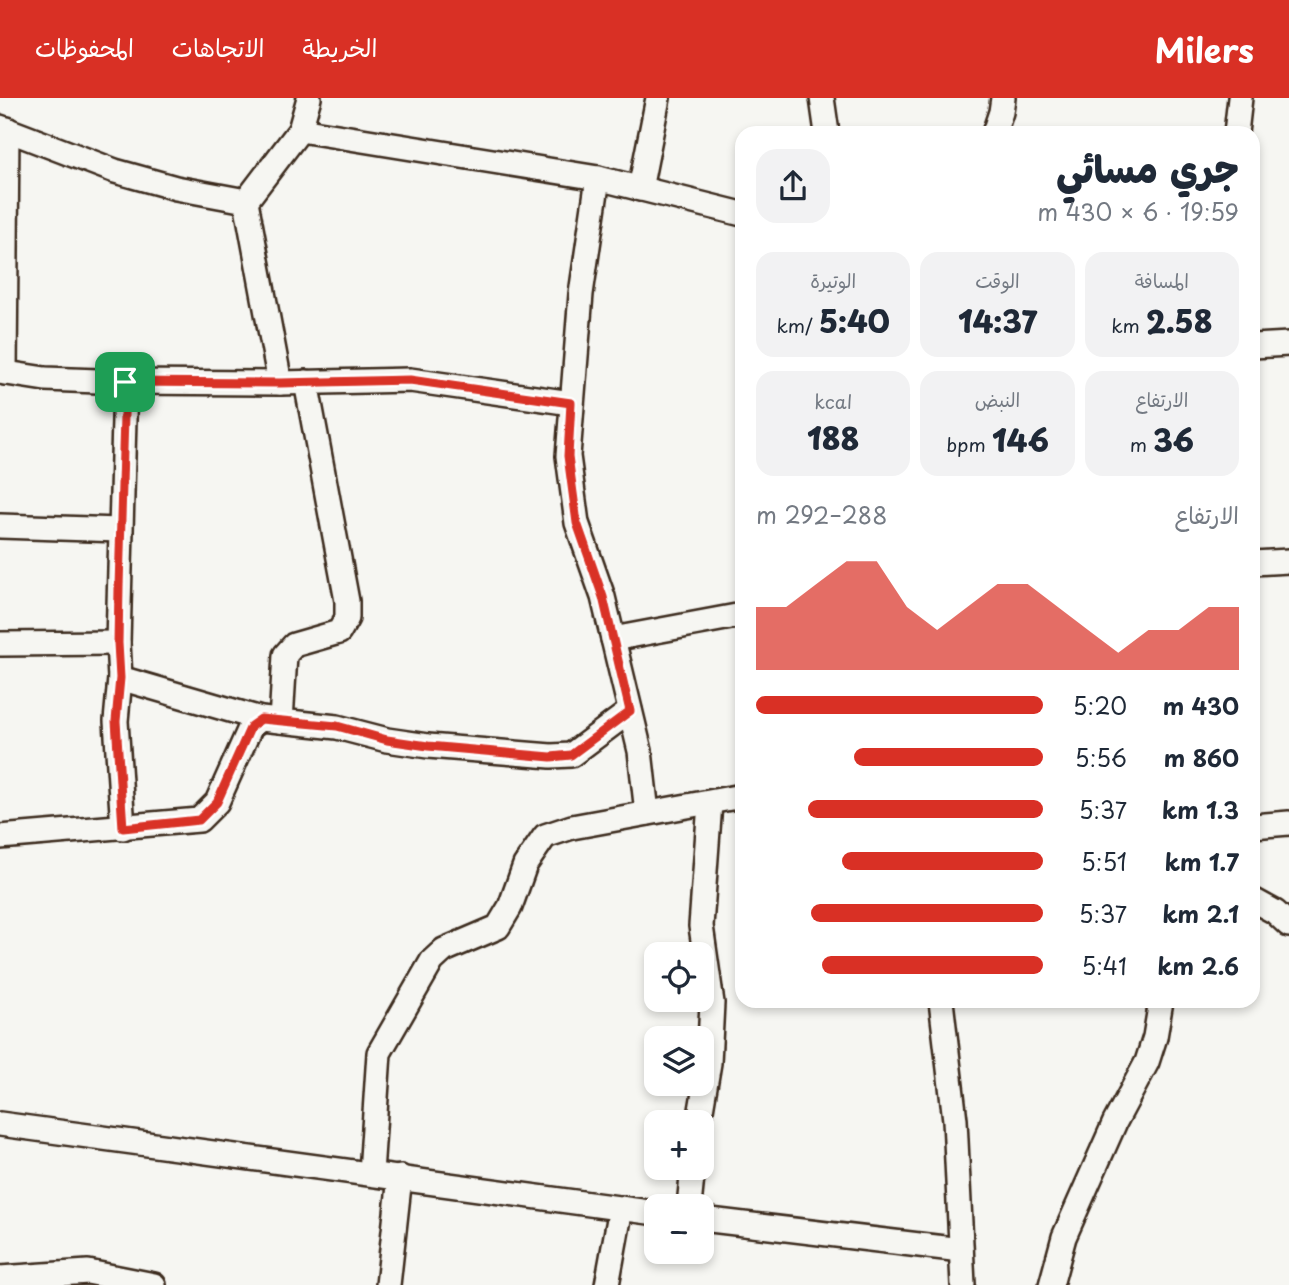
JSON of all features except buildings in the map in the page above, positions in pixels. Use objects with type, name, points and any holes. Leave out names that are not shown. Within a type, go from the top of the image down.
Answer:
[{"type":"street","points":[[280,383],[246,201],[300,130],[309,98]]},
{"type":"street","points":[[640,189],[658,98]]},
{"type":"street","points":[[822,98],[826,126]]},
{"type":"street","points":[[996,126],[1003,98]]},
{"type":"street","points":[[1237,126],[1240,98]]},
{"type":"street","points":[[246,201],[176,188],[115,170],[3,128],[2,373],[45,379],[125,382],[306,383],[410,380],[571,403]]},
{"type":"street","points":[[300,130],[598,178],[735,212]]},
{"type":"street","points":[[598,178],[581,294],[568,456],[577,523],[603,597],[639,751],[647,813]]},
{"type":"street","points":[[1260,346],[1289,344]]},
{"type":"street","points":[[123,828],[116,721],[120,678],[118,643],[125,382]]},
{"type":"street","points":[[271,720],[285,655],[294,645],[339,632],[346,618],[347,601],[306,383]]},
{"type":"street","points":[[0,526],[120,530]]},
{"type":"street","points":[[1260,563],[1289,561]]},
{"type":"street","points":[[613,639],[735,616]]},
{"type":"street","points":[[0,644],[118,643]]},
{"type":"street","points":[[120,678],[271,720],[337,726],[387,740],[428,746],[551,757],[571,755],[630,711]]},
{"type":"street","points":[[0,838],[199,820],[217,802],[251,726],[271,720]]},
{"type":"street","points":[[371,1173],[379,1053],[432,961],[444,950],[498,927],[510,907],[525,865],[545,836],[572,827],[735,798]]},
{"type":"street","points":[[701,1110],[709,1063],[712,1003],[701,926],[710,803]]},
{"type":"street","points":[[1260,825],[1289,823]]},
{"type":"street","points":[[1260,904],[1275,912],[1289,925]]},
{"type":"street","points":[[942,1008],[955,1120],[963,1285]]},
{"type":"street","points":[[1051,1285],[1064,1237],[1115,1122],[1147,1062],[1160,1008]]},
{"type":"street","points":[[0,1124],[644,1211]]},
{"type":"street","points":[[388,1285],[400,1177]]},
{"type":"street","points":[[607,1285],[621,1208]]},
{"type":"street","points":[[714,1220],[961,1250]]},
{"type":"street","points":[[0,1281],[88,1272],[154,1285]]},
{"type":"route","points":[[410,380],[571,403],[568,456],[577,523],[603,597],[630,711],[571,755],[551,757],[428,746],[387,740],[337,726],[261,719],[251,726],[217,802],[199,820],[123,828],[116,721],[120,678],[118,643],[125,382],[410,380]]}]
